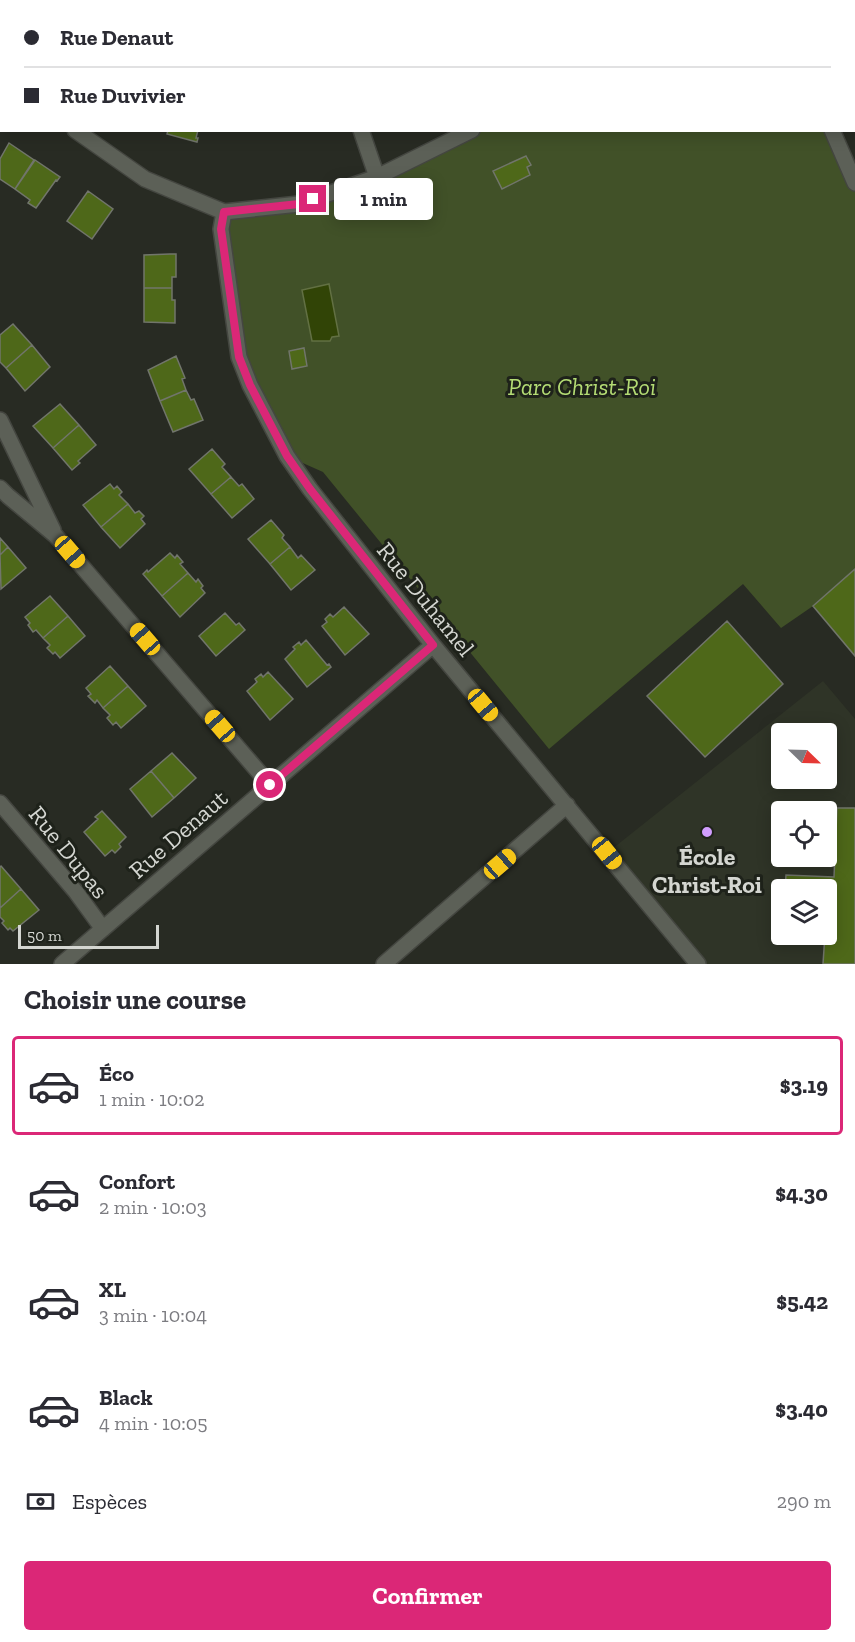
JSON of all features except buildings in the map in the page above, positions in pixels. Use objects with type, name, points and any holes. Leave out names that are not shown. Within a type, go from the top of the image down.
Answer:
[{"type":"street","points":[[78,132],[145,179],[224,212],[299,204],[377,177],[468,132]]},
{"type":"street","points":[[362,132],[377,177]]},
{"type":"street","points":[[833,132],[855,183]]},
{"type":"street","name":"Rue Duhamel","points":[[224,212],[221,229],[239,357],[250,385],[287,456],[310,489],[433,645],[698,964]]},
{"type":"street","points":[[0,420],[55,535]]},
{"type":"street","points":[[0,488],[55,535],[270,785]]},
{"type":"street","name":"Rue Denaut","points":[[62,964],[433,645]]},
{"type":"street","name":"Rue Dupas","points":[[0,803],[76,892],[103,929]]},
{"type":"street","points":[[384,964],[567,806]]},
{"type":"shaded area","points":[[329,284],[339,336],[332,337],[330,341],[312,341],[302,290]]},
{"type":"shaded area","name":"École Christ-Roi","points":[[823,681],[855,719],[855,964],[698,964],[607,853]]},
{"type":"green space","name":"Parc Christ-Roi","points":[[470,132],[832,132],[855,183],[855,569],[813,606],[781,628],[743,584],[549,749],[323,472],[287,456],[250,385],[224,212],[299,204]]},
{"type":"place","name":"École Christ-Roi","points":[[707,832]]},
{"type":"route","points":[[270,785],[433,645],[310,489],[287,456],[250,385],[239,357],[221,229],[224,212],[299,204],[313,199]]}]
